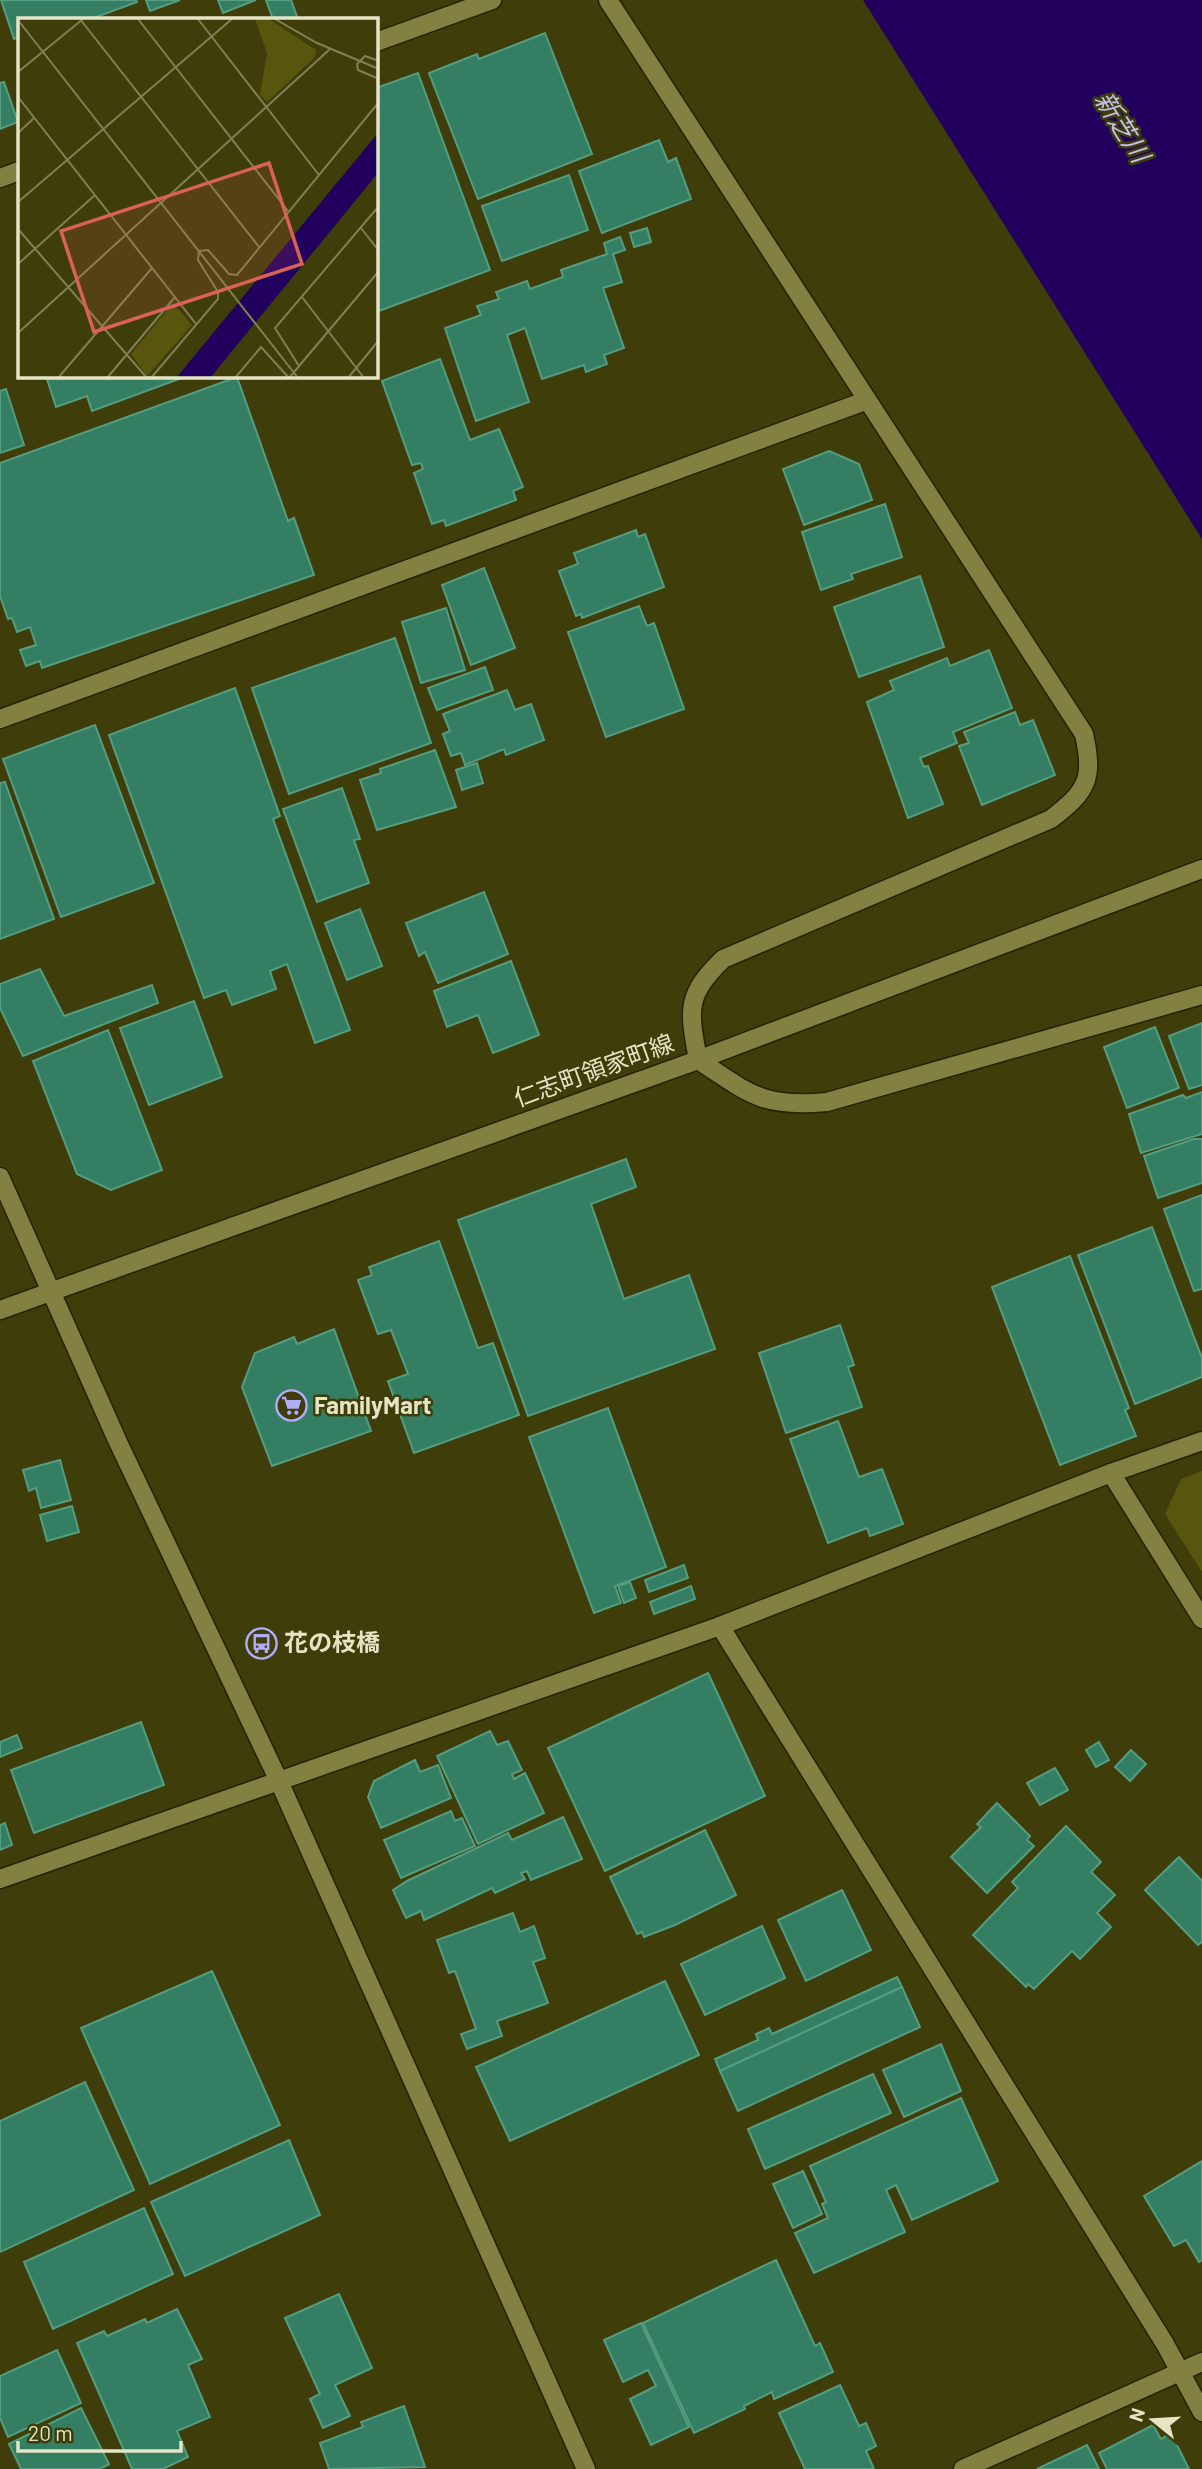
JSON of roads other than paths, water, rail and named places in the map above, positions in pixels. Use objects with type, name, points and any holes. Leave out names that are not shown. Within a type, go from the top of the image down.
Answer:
[{"type":"street","points":[[378,41],[492,0]]},
{"type":"street","points":[[608,0],[865,401],[1084,734],[1090,763],[1079,797],[1051,818],[723,959],[700,981],[690,1015],[698,1059],[752,1096],[789,1105],[827,1102],[1202,995]]},
{"type":"street","points":[[0,178],[18,171]]},
{"type":"street","points":[[0,719],[865,401]]},
{"type":"street","name":"仁志町領家町線","points":[[0,1310],[698,1059],[1202,869]]},
{"type":"street","points":[[0,1177],[118,1442],[278,1779],[586,2469]]},
{"type":"street","points":[[0,1879],[278,1779],[720,1626],[1111,1473],[1202,1441]]},
{"type":"street","points":[[1111,1473],[1202,1619]]},
{"type":"street","points":[[720,1626],[1158,2332],[1202,2412]]},
{"type":"street","points":[[963,2469],[1202,2362]]},
{"type":"water","name":"新芝川","points":[[863,0],[1202,0],[1202,539]]},
{"type":"place","name":"FamilyMart","points":[[291,1406]]},
{"type":"place","name":"花の枝橋","points":[[261,1643]]}]
